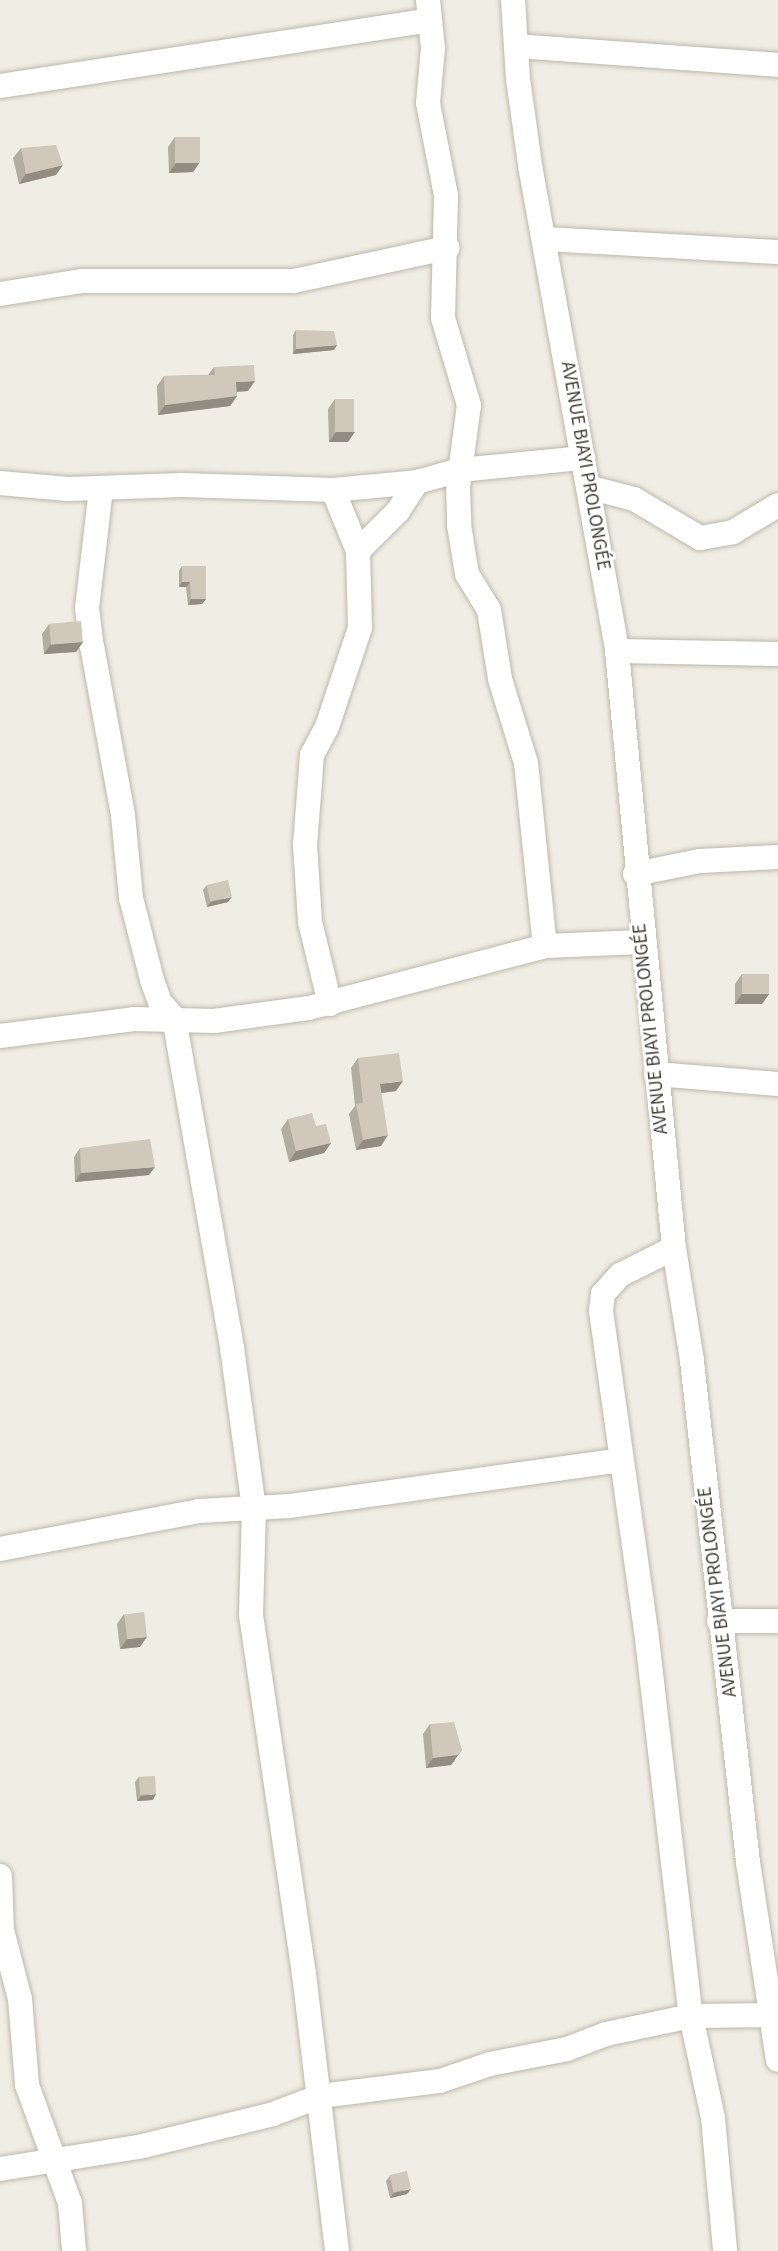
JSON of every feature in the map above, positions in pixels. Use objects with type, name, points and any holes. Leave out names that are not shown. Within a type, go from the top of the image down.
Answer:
[{"type":"street","name":"AVENUE BIAYI PROLONGÉE","points":[[513,0],[516,46],[544,239],[617,651],[635,874],[674,1248],[692,1361],[719,1621],[774,2014],[778,2060]]},
{"type":"street","points":[[0,86],[429,10],[433,48],[428,103],[432,138],[443,170],[447,248],[443,318],[470,405],[460,470],[459,525],[467,574],[489,610],[500,679],[526,763],[545,946]]},
{"type":"street","points":[[516,46],[778,65]]},
{"type":"street","points":[[544,239],[778,252]]},
{"type":"street","points":[[0,294],[81,281],[294,281],[447,248]]},
{"type":"street","points":[[0,483],[101,489],[182,485],[333,490],[417,482],[460,470],[583,458]]},
{"type":"street","points":[[358,551],[398,511],[417,482]]},
{"type":"street","points":[[588,486],[634,499],[699,538],[733,532],[778,505]]},
{"type":"street","points":[[101,489],[87,608],[92,646],[123,815],[131,898],[152,980],[160,1002],[174,1018],[232,1348],[254,1508],[251,1615],[321,2096],[337,2251]]},
{"type":"street","points":[[330,1004],[310,922],[305,845],[312,755],[357,648],[358,551],[333,490]]},
{"type":"street","points":[[617,651],[778,654]]},
{"type":"street","points":[[635,874],[700,861],[778,858]]},
{"type":"street","points":[[0,1036],[174,1018],[214,1021],[330,1004],[545,946],[642,942]]},
{"type":"street","points":[[656,1074],[778,1084]]},
{"type":"street","points":[[674,1248],[620,1275],[603,1294],[603,1337],[646,1630],[691,2016],[713,2118],[725,2251]]},
{"type":"street","points":[[0,1549],[199,1511],[254,1508],[458,1485],[620,1460]]},
{"type":"street","points":[[719,1621],[778,1621]]},
{"type":"street","points":[[0,1876],[2,1930],[20,1999],[27,2085],[69,2203],[74,2251]]},
{"type":"street","points":[[0,2169],[51,2158],[143,2146],[273,2114],[321,2096],[440,2081],[490,2064],[567,2049],[606,2034],[691,2016],[774,2014]]},
{"type":"building","points":[[175,137],[200,137],[200,163],[175,163]]},
{"type":"building","points":[[56,145],[63,165],[26,174],[21,148]]},
{"type":"building","points":[[296,330],[334,331],[337,345],[296,349]]},
{"type":"building","points":[[254,365],[255,381],[236,382],[237,396],[165,405],[164,376],[215,375],[214,367]]},
{"type":"building","points":[[335,399],[354,399],[354,432],[335,432]]},
{"type":"building","points":[[182,566],[206,566],[206,599],[191,599],[190,582],[182,582]]},
{"type":"building","points":[[81,621],[83,642],[51,645],[49,624]]},
{"type":"building","points":[[228,880],[232,897],[210,902],[207,885]]},
{"type":"building","points":[[742,974],[769,974],[769,994],[742,994]]},
{"type":"building","points":[[399,1053],[403,1081],[380,1084],[388,1135],[363,1140],[356,1104],[363,1103],[358,1058]]},
{"type":"building","points":[[312,1113],[316,1126],[326,1124],[331,1143],[296,1151],[288,1119]]},
{"type":"building","points":[[150,1139],[155,1167],[81,1173],[80,1148]]},
{"type":"building","points":[[144,1612],[147,1637],[127,1639],[124,1614]]},
{"type":"building","points":[[454,1722],[462,1750],[458,1755],[433,1758],[430,1724]]},
{"type":"building","points":[[155,1776],[156,1794],[140,1795],[139,1777]]},
{"type":"building","points":[[407,2171],[411,2189],[394,2193],[389,2175]]}]
